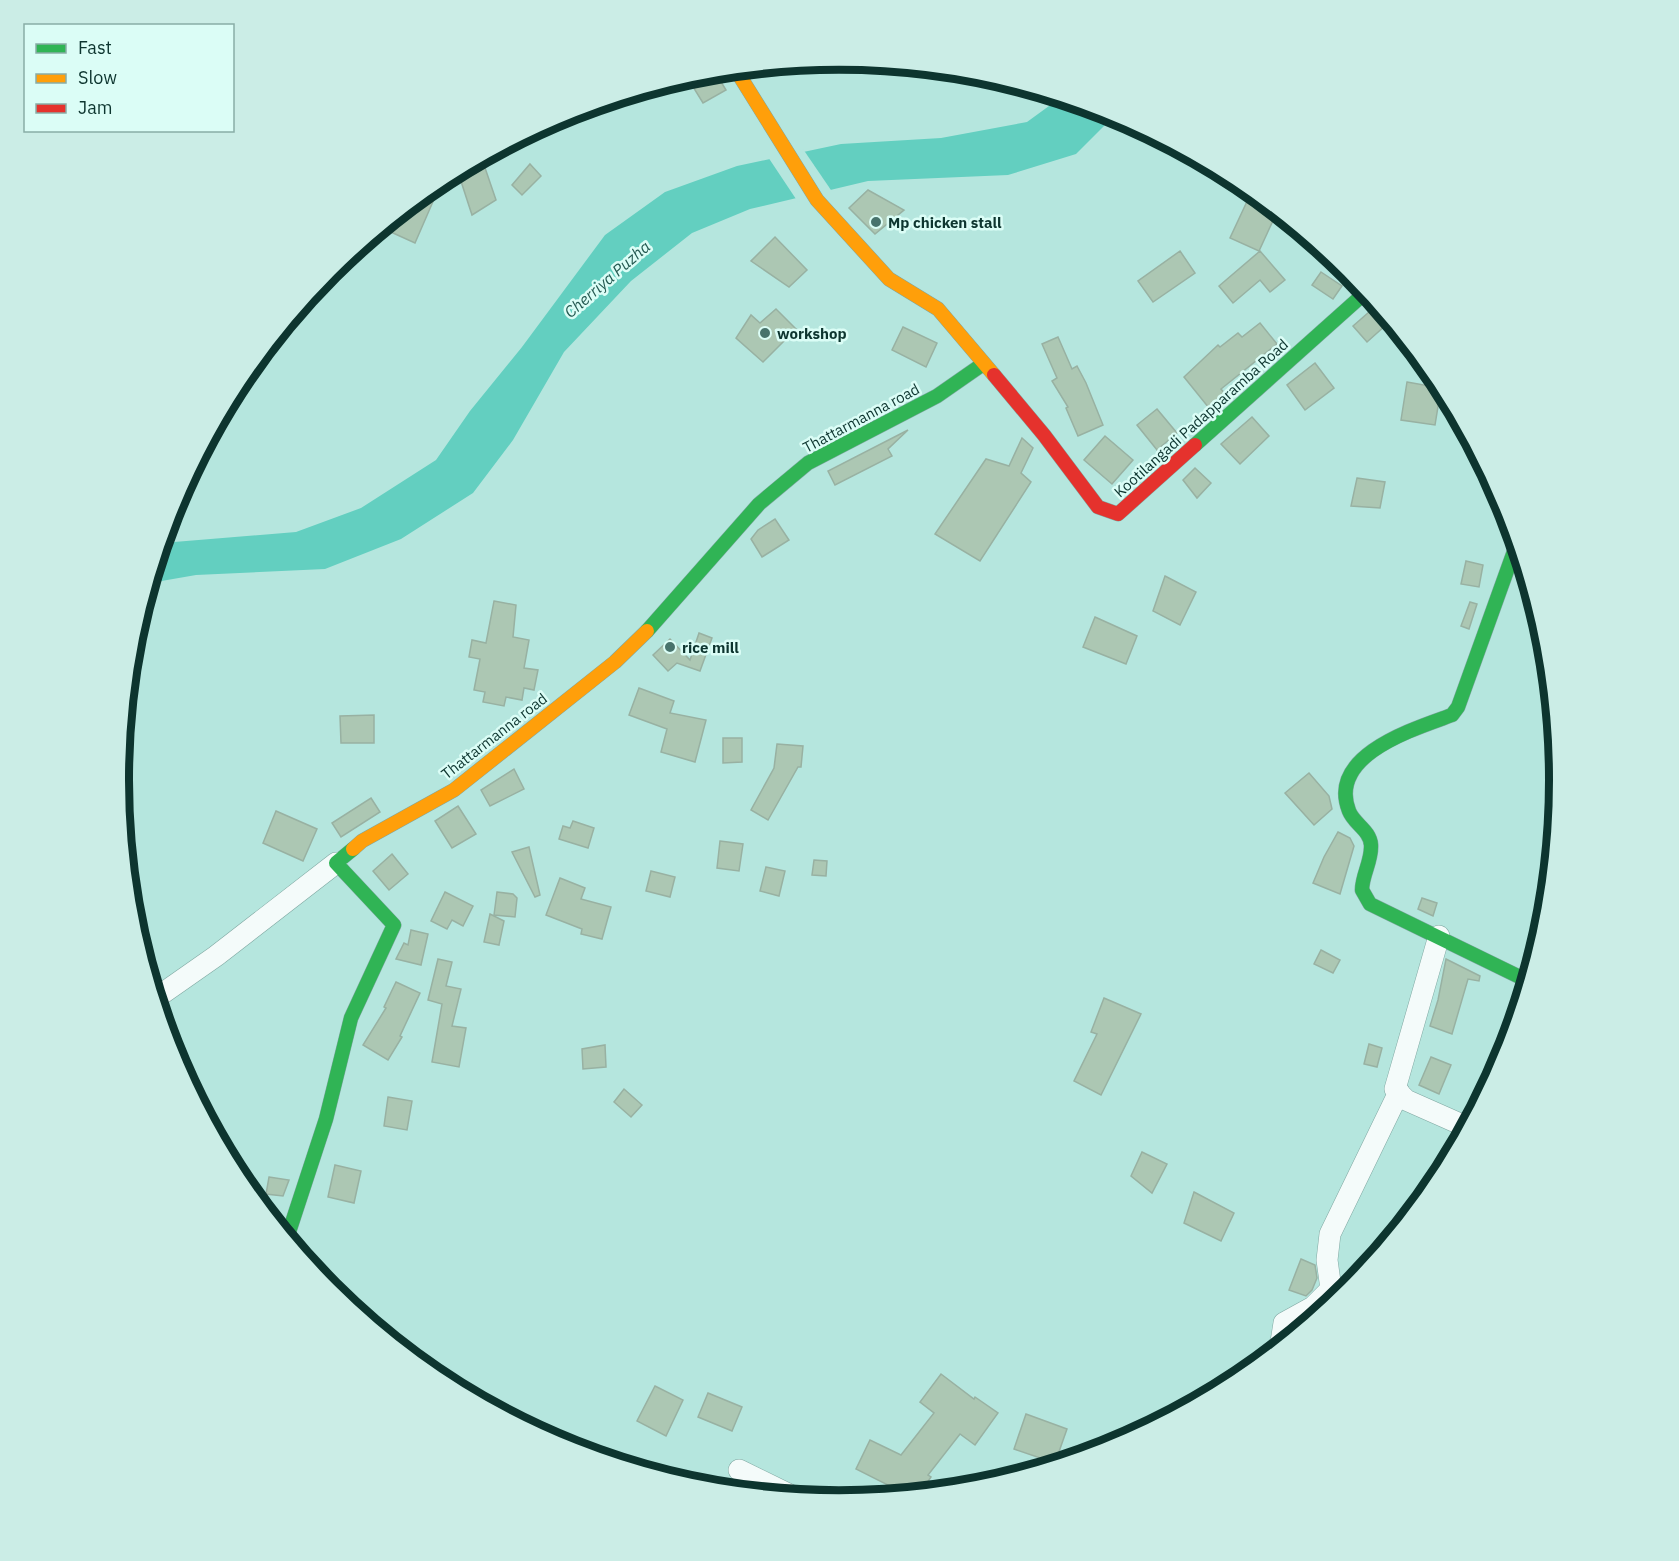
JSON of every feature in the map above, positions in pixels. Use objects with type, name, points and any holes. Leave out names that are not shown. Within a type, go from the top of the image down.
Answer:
[{"type":"street","name":"Kootilangadi Padapparamba Road","points":[[741,78],[817,200],[889,279],[938,309],[1044,435],[1098,507],[1118,514],[1360,298]]},
{"type":"street","name":"Thattarmanna road","points":[[336,863],[362,841],[454,790],[615,662],[669,609],[759,504],[808,463],[937,396],[983,364]]},
{"type":"street","points":[[1513,555],[1458,707],[1452,715],[1390,739],[1363,757],[1347,782],[1349,811],[1368,834],[1371,843],[1371,855],[1359,887],[1363,898],[1370,904],[1521,978]]},
{"type":"street","points":[[163,993],[216,956],[336,863],[394,925],[351,1017],[326,1119],[290,1230]]},
{"type":"street","points":[[1439,936],[1395,1089],[1406,1100],[1460,1124]]},
{"type":"street","points":[[1282,1336],[1284,1323],[1314,1307],[1331,1289],[1327,1260],[1330,1234],[1399,1092]]},
{"type":"street","points":[[739,1470],[773,1487]]},
{"type":"water","name":"Cherriya Puzha","points":[[1052,104],[1107,123],[1076,154],[1008,175],[868,181],[750,209],[692,233],[631,281],[564,352],[513,440],[473,493],[401,539],[325,569],[196,575],[158,582],[171,542],[296,532],[361,508],[436,460],[470,411],[522,347],[605,235],[665,192],[737,166],[841,144],[941,138],[1027,122]]},
{"type":"pier","points":[[803,149],[833,193],[798,202],[768,157]]},
{"type":"building","points":[[721,81],[726,90],[703,103],[693,86]]},
{"type":"building","points":[[530,164],[541,176],[522,195],[512,185]]},
{"type":"building","points":[[484,166],[496,200],[472,215],[461,181]]},
{"type":"building","name":"Mp chicken stall","points":[[868,190],[904,210],[875,234],[849,208]]},
{"type":"building","points":[[435,197],[415,243],[390,231]]},
{"type":"building","points":[[1248,200],[1274,219],[1259,251],[1230,238]]},
{"type":"building","points":[[775,237],[807,270],[789,287],[751,261]]},
{"type":"building","points":[[1180,251],[1195,273],[1153,302],[1138,281]]},
{"type":"building","points":[[1260,251],[1285,280],[1270,292],[1260,280],[1233,303],[1219,286]]},
{"type":"building","points":[[1321,272],[1342,286],[1333,299],[1312,285]]},
{"type":"building","name":"workshop","points":[[776,309],[796,329],[763,362],[736,338],[751,315],[760,323]]},
{"type":"building","points":[[1371,310],[1385,326],[1367,342],[1353,326]]},
{"type":"building","points":[[1260,323],[1277,344],[1221,389],[1226,395],[1209,408],[1184,377],[1218,345],[1220,347],[1238,333],[1242,337]]},
{"type":"building","points":[[903,327],[937,343],[926,367],[892,350]]},
{"type":"building","points":[[1058,337],[1072,369],[1077,366],[1086,383],[1103,425],[1078,436],[1066,408],[1068,407],[1052,381],[1057,378],[1042,344]]},
{"type":"building","points":[[1315,363],[1334,388],[1305,410],[1287,385]]},
{"type":"building","points":[[1407,382],[1430,386],[1439,401],[1435,425],[1401,420]]},
{"type":"building","points":[[1157,409],[1177,433],[1157,450],[1137,425]]},
{"type":"building","points":[[1252,417],[1269,436],[1240,464],[1221,444]]},
{"type":"building","points":[[908,430],[888,449],[892,456],[835,485],[828,471]]},
{"type":"building","points":[[1105,436],[1133,460],[1112,484],[1084,460]]},
{"type":"building","points":[[1022,438],[1033,448],[1021,473],[1031,482],[980,561],[935,534],[986,459],[1009,466]]},
{"type":"building","points":[[1195,468],[1211,483],[1197,498],[1183,480]]},
{"type":"building","points":[[1357,478],[1385,482],[1380,508],[1351,506]]},
{"type":"building","points":[[775,519],[789,540],[762,557],[751,539],[758,530]]},
{"type":"building","points":[[1466,561],[1483,565],[1479,587],[1461,584]]},
{"type":"building","points":[[1165,576],[1196,592],[1180,625],[1153,611]]},
{"type":"building","points":[[494,601],[516,605],[513,637],[529,640],[524,668],[538,670],[534,690],[524,688],[522,700],[506,697],[504,706],[483,702],[485,692],[474,690],[480,659],[469,657],[472,640],[486,643]]},
{"type":"building","points":[[1470,602],[1477,604],[1469,629],[1461,626]]},
{"type":"building","points":[[1095,617],[1137,636],[1126,664],[1083,647]]},
{"type":"building","points":[[699,633],[712,638],[700,671],[677,663],[668,671],[653,655],[670,639],[690,660]]},
{"type":"building","points":[[639,688],[674,701],[670,713],[706,720],[695,762],[661,752],[667,729],[629,715]]},
{"type":"building","points":[[374,715],[374,743],[341,743],[340,716]]},
{"type":"building","points":[[723,738],[742,738],[742,762],[723,763]]},
{"type":"building","points":[[777,744],[803,746],[801,767],[798,767],[768,820],[751,810],[774,768]]},
{"type":"building","points":[[514,769],[524,789],[490,806],[481,790]]},
{"type":"building","points":[[1309,773],[1329,796],[1332,809],[1314,825],[1285,793]]},
{"type":"building","points":[[371,798],[380,812],[341,837],[332,823]]},
{"type":"building","points":[[458,806],[476,834],[452,848],[435,821]]},
{"type":"building","points":[[276,811],[317,829],[303,861],[263,843]]},
{"type":"building","points":[[573,821],[594,828],[588,848],[559,839],[563,826],[570,828]]},
{"type":"building","points":[[1338,832],[1350,838],[1354,846],[1340,894],[1313,883]]},
{"type":"building","points":[[720,841],[743,844],[739,871],[717,868]]},
{"type":"building","points":[[529,847],[540,895],[535,897],[512,852]]},
{"type":"building","points":[[392,854],[408,874],[389,890],[373,871]]},
{"type":"building","points":[[814,860],[827,861],[826,876],[812,875]]},
{"type":"building","points":[[766,867],[785,871],[779,896],[760,891]]},
{"type":"building","points":[[651,871],[675,877],[670,897],[646,891]]},
{"type":"building","points":[[560,878],[585,888],[581,899],[611,907],[602,939],[581,934],[582,929],[546,915]]},
{"type":"building","points":[[445,892],[473,906],[463,926],[452,920],[447,929],[431,921]]},
{"type":"building","points":[[497,892],[513,894],[517,898],[515,917],[494,915]]},
{"type":"building","points":[[1422,898],[1437,903],[1433,916],[1418,909]]},
{"type":"building","points":[[490,914],[504,921],[499,945],[484,942]]},
{"type":"building","points":[[411,930],[428,934],[421,965],[396,959],[404,943],[408,945]]},
{"type":"building","points":[[1321,950],[1340,960],[1333,973],[1314,964]]},
{"type":"building","points":[[438,959],[452,962],[446,986],[461,989],[452,1026],[466,1028],[459,1067],[432,1062],[442,1004],[428,1000]]},
{"type":"building","points":[[1446,959],[1480,976],[1479,981],[1468,979],[1452,1034],[1430,1026]]},
{"type":"building","points":[[396,982],[420,993],[400,1036],[402,1037],[388,1060],[363,1045],[386,1008],[384,1007]]},
{"type":"building","points":[[1104,998],[1141,1014],[1101,1095],[1074,1081],[1097,1034],[1091,1032]]},
{"type":"building","points":[[1369,1044],[1382,1048],[1377,1067],[1364,1064]]},
{"type":"building","points":[[605,1045],[606,1067],[583,1069],[582,1049]]},
{"type":"building","points":[[1431,1057],[1451,1065],[1439,1094],[1419,1085]]},
{"type":"building","points":[[624,1089],[642,1105],[631,1117],[614,1102]]},
{"type":"building","points":[[388,1097],[412,1101],[407,1130],[384,1126]]},
{"type":"building","points":[[1142,1152],[1167,1164],[1152,1193],[1131,1176]]},
{"type":"building","points":[[335,1165],[361,1171],[354,1203],[328,1197]]},
{"type":"building","points":[[269,1177],[289,1180],[283,1196],[266,1194]]},
{"type":"building","points":[[1194,1192],[1234,1213],[1221,1241],[1184,1223]]},
{"type":"building","points":[[1301,1259],[1315,1265],[1317,1278],[1312,1290],[1306,1296],[1289,1290]]},
{"type":"building","points":[[941,1374],[974,1399],[975,1397],[998,1413],[975,1445],[960,1434],[928,1475],[931,1477],[926,1485],[886,1489],[888,1485],[856,1469],[870,1440],[901,1455],[934,1413],[920,1402]]},
{"type":"building","points":[[655,1386],[683,1400],[666,1436],[637,1421]]},
{"type":"building","points":[[708,1393],[742,1407],[732,1431],[698,1417]]},
{"type":"building","points":[[1026,1414],[1067,1429],[1057,1456],[1045,1460],[1014,1449]]},
{"type":"traffic: fast","points":[[1195,445],[1360,298]]},
{"type":"traffic: fast","points":[[647,631],[759,504],[808,463],[937,396],[983,364]]},
{"type":"traffic: fast","points":[[1513,555],[1458,707],[1452,715],[1417,728],[1378,747],[1350,774],[1346,791],[1349,811],[1370,840],[1370,857],[1362,890],[1370,904],[1521,978]]},
{"type":"traffic: fast","points":[[290,1230],[326,1119],[351,1018],[394,925],[336,863],[353,849]]},
{"type":"traffic: slow","points":[[741,78],[817,200],[889,279],[938,309],[994,375]]},
{"type":"traffic: slow","points":[[353,849],[362,841],[454,790],[615,662],[647,631]]},
{"type":"traffic: jam","points":[[994,375],[1044,435],[1098,507],[1118,514],[1195,445]]},
{"type":"place","name":"Mp chicken stall","points":[[876,222]]},
{"type":"place","name":"workshop","points":[[765,333]]},
{"type":"place","name":"rice mill","points":[[670,647]]}]
